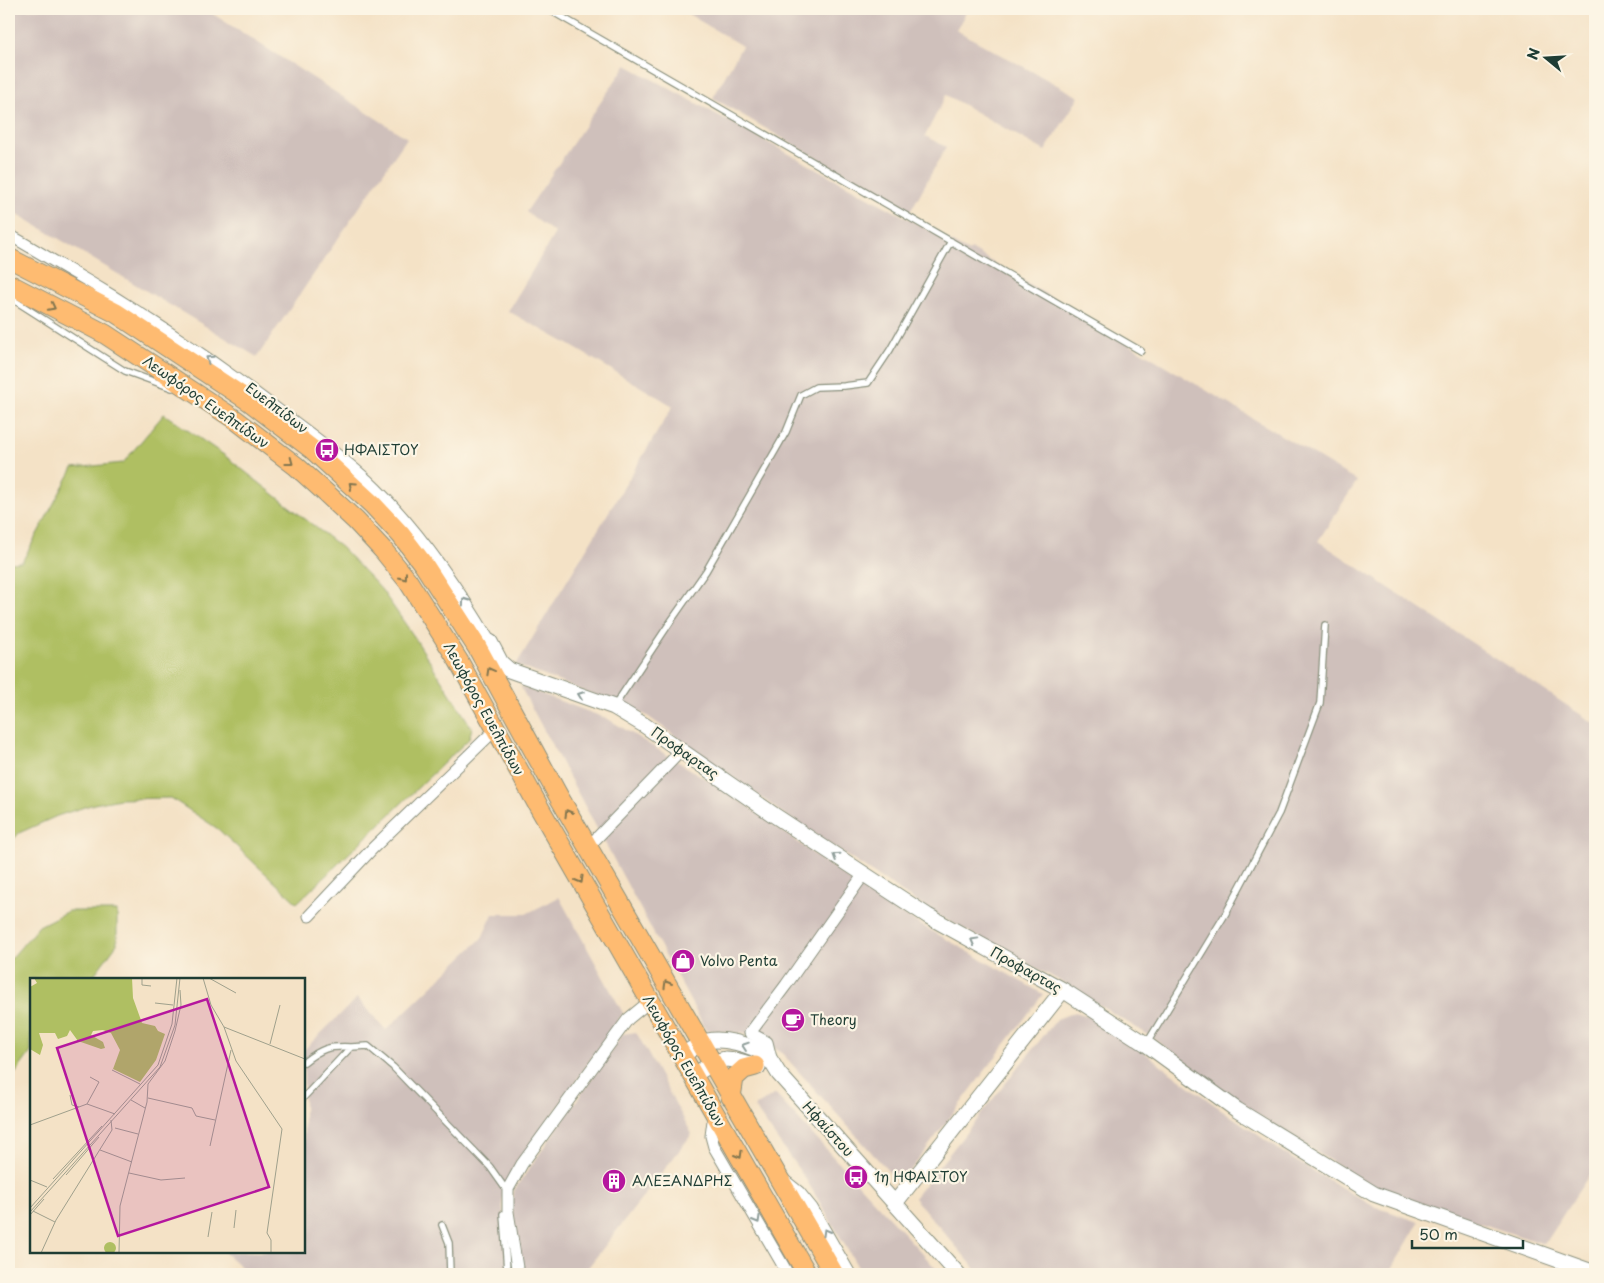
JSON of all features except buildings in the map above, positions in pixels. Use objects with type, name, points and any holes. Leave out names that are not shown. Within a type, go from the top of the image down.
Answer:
[{"type":"main road","name":"Λεωφόρος Ευελπίδων","points":[[9,258],[116,313],[225,377],[249,401],[313,450],[373,505],[429,561],[483,645],[588,847],[834,1274]]},
{"type":"main road","name":"Λεωφόρος Ευελπίδων","points":[[9,284],[105,334],[236,420],[296,466],[350,515],[383,550],[408,581],[439,630],[807,1274]]},
{"type":"main road","points":[[731,1098],[734,1078],[744,1069],[769,1067]]},
{"type":"street","points":[[9,235],[123,301],[225,377]]},
{"type":"street","name":"Προφαρτας","points":[[483,645],[505,668],[614,707],[644,725],[774,815],[928,916],[1063,990],[1146,1044],[1237,1110],[1374,1194],[1595,1273]]},
{"type":"street","points":[[309,916],[373,848],[496,729]]},
{"type":"street","points":[[588,847],[681,751]]},
{"type":"street","points":[[693,1076],[712,1064],[725,1059],[769,1067],[767,1042],[750,1033],[864,874]]},
{"type":"street","points":[[895,1203],[1063,990]]},
{"type":"street","points":[[518,1274],[508,1212],[508,1189],[522,1164],[628,1019],[650,1001]]},
{"type":"street","name":"Ηφαίστου","points":[[682,1056],[701,1044],[716,1040],[730,1041],[766,1056],[769,1067],[958,1274]]},
{"type":"street","points":[[714,1113],[711,1136],[714,1147],[788,1274]]},
{"type":"street","points":[[776,1174],[799,1192],[812,1208],[850,1274]]},
{"type":"lane","points":[[548,9],[1141,351]]},
{"type":"lane","points":[[614,707],[706,571],[786,432],[801,395],[816,387],[868,383],[890,350],[951,241]]},
{"type":"lane","points":[[9,297],[125,371],[207,400]]},
{"type":"lane","points":[[1146,1044],[1226,913],[1279,813],[1320,703],[1325,625]]},
{"type":"lane","points":[[305,1061],[318,1051],[334,1046],[368,1046],[393,1068],[490,1167],[508,1189],[503,1210],[507,1270],[504,1274]]},
{"type":"lane","points":[[305,1096],[351,1047]]},
{"type":"lane","points":[[442,1224],[449,1243],[450,1274]]},
{"type":"shaded area","points":[[9,9],[205,9],[407,138],[257,357],[9,209]]},
{"type":"shaded area","points":[[680,9],[968,9],[956,30],[1079,97],[1045,151],[946,95],[925,136],[946,147],[910,212],[713,98],[742,46]]},
{"type":"shaded area","points":[[626,65],[969,252],[971,249],[1357,481],[1318,541],[1595,724],[1595,1166],[1544,1244],[1376,1189],[1236,1102],[1156,1040],[1064,983],[932,912],[791,819],[646,715],[516,665],[673,406],[508,311],[555,233],[526,212]]},
{"type":"shaded area","points":[[520,686],[608,719],[729,793],[879,901],[1043,994],[900,1184],[781,1052],[749,1034],[706,1030]]},
{"type":"shaded area","points":[[559,897],[623,1013],[513,1172],[504,1192],[502,1203],[512,1274],[249,1274],[225,1253],[305,1253],[305,1049],[357,998],[386,1030],[482,938],[493,914],[526,914]]},
{"type":"shaded area","points":[[1075,1012],[1101,1020],[1208,1100],[1291,1158],[1373,1206],[1419,1222],[1389,1274],[980,1274],[914,1198],[1057,1019]]},
{"type":"shaded area","points":[[636,1032],[692,1134],[583,1274],[523,1274],[512,1207],[513,1192],[623,1034]]},
{"type":"shaded area","points":[[775,1094],[941,1274],[862,1274],[807,1181],[754,1107]]},
{"type":"green space","points":[[164,414],[224,455],[342,548],[381,589],[413,635],[472,728],[469,739],[297,903],[218,829],[171,798],[120,799],[94,804],[57,816],[19,833],[9,845],[9,563],[22,562],[73,468],[123,463]]},
{"type":"green space","points":[[68,911],[117,911],[117,944],[92,978],[30,978],[30,1053],[9,1082],[9,961],[39,926]]},
{"type":"place","name":"ΗΦΑΙΣΤΟΥ","points":[[327,450]]},
{"type":"place","name":"Volvo Penta","points":[[683,961]]},
{"type":"place","name":"Theory","points":[[793,1020]]},
{"type":"place","name":"1η ΗΦΑΙΣΤΟΥ","points":[[856,1177]]},
{"type":"place","name":"ΑΛΕΞΑΝΔΡΗΣ","points":[[614,1181]]}]
